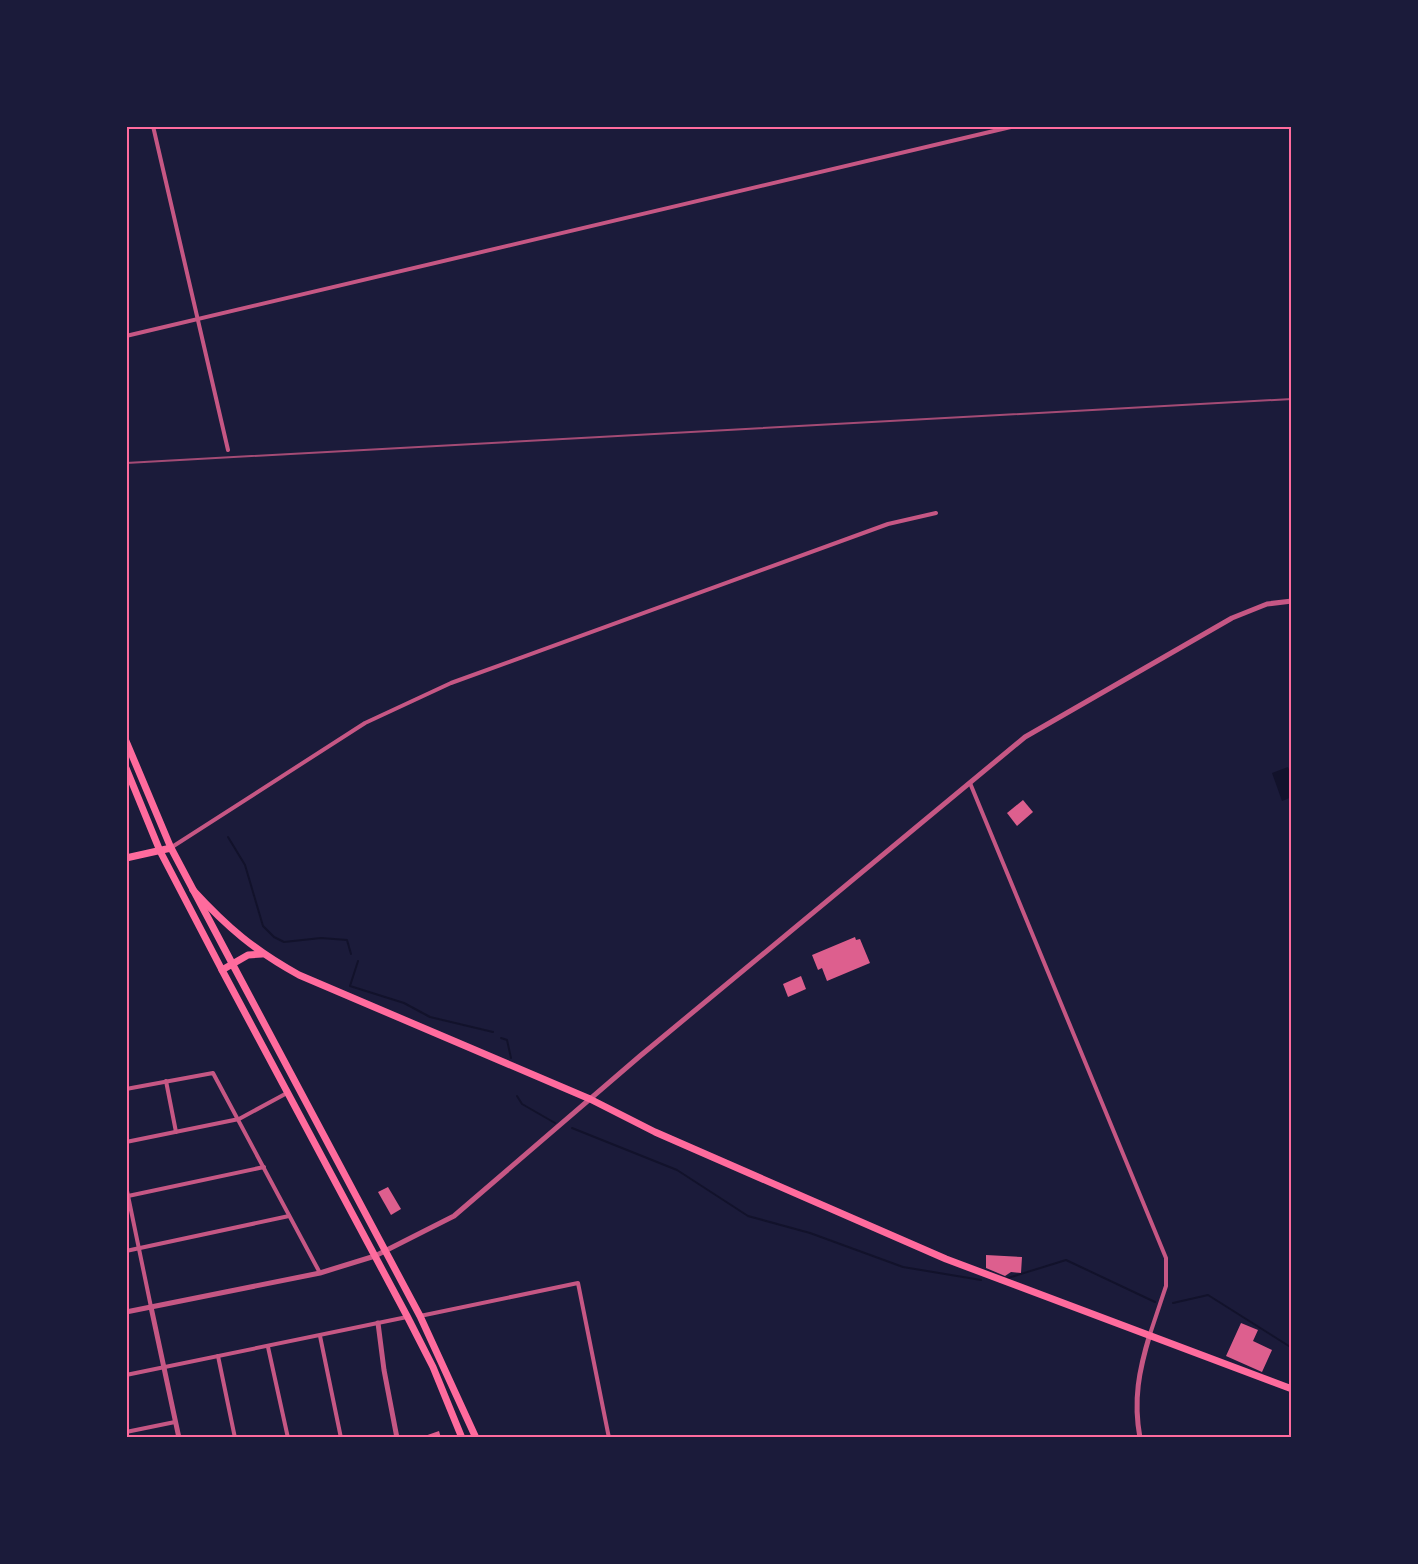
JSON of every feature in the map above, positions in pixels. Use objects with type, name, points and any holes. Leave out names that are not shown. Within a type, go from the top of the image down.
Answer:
[{"type":"main road","points":[[126,741],[171,848],[420,1316],[456,1389],[476,1438]]},
{"type":"main road","points":[[126,768],[160,851],[407,1316],[433,1367],[462,1438]]},
{"type":"main road","points":[[126,858],[171,848]]},
{"type":"main road","points":[[193,890],[232,930],[262,954],[299,975],[590,1100],[656,1132],[946,1260],[1150,1334],[1292,1389]]},
{"type":"main road","points":[[222,970],[248,955],[262,954]]},
{"type":"street","points":[[153,126],[228,450]]},
{"type":"street","points":[[126,336],[1014,126]]},
{"type":"street","points":[[171,848],[365,723],[451,683],[888,524],[936,513]]},
{"type":"street","points":[[126,1312],[320,1273],[375,1256],[466,1208],[590,1100],[1025,737],[1232,618],[1267,604],[1292,601]]},
{"type":"street","points":[[970,783],[1166,1258],[1166,1286],[1137,1384],[1136,1403],[1140,1438]]},
{"type":"street","points":[[126,1089],[213,1073],[320,1273]]},
{"type":"street","points":[[166,1081],[176,1131]]},
{"type":"street","points":[[126,1142],[239,1119],[287,1093]]},
{"type":"street","points":[[128,1196],[264,1167]]},
{"type":"street","points":[[126,1186],[179,1438]]},
{"type":"street","points":[[126,1251],[289,1216]]},
{"type":"street","points":[[420,1316],[578,1283],[609,1438]]},
{"type":"street","points":[[126,1375],[407,1316]]},
{"type":"street","points":[[378,1323],[397,1438]]},
{"type":"street","points":[[320,1336],[341,1438]]},
{"type":"street","points":[[268,1347],[288,1438]]},
{"type":"street","points":[[218,1356],[235,1438]]},
{"type":"street","points":[[127,1438],[126,1433],[176,1422]]},
{"type":"shaded area","points":[[1288,767],[1292,776],[1292,797],[1282,801],[1272,773]]},
{"type":"building","points":[[1023,800],[1033,812],[1017,826],[1007,813]]},
{"type":"building","points":[[855,937],[856,940],[860,939],[870,963],[827,981],[822,968],[818,970],[812,955]]},
{"type":"building","points":[[801,976],[806,989],[788,997],[783,984]]},
{"type":"building","points":[[388,1187],[401,1209],[391,1215],[378,1192]]},
{"type":"building","points":[[986,1255],[1022,1257],[1021,1273],[1011,1272],[1005,1276],[986,1268]]},
{"type":"building","points":[[1241,1323],[1258,1330],[1253,1341],[1272,1350],[1262,1372],[1226,1356]]},
{"type":"building","points":[[439,1431],[441,1438],[419,1438]]},
{"type":"waterway","points":[[228,837],[245,865],[263,926],[274,937],[284,942],[321,938],[347,940],[351,954]]},
{"type":"waterway","points":[[358,961],[350,986],[404,1003],[430,1017],[493,1032]]},
{"type":"waterway","points":[[501,1038],[507,1040],[511,1058]]},
{"type":"waterway","points":[[517,1096],[522,1104],[555,1123]]},
{"type":"waterway","points":[[572,1128],[677,1170],[748,1216],[810,1233],[903,1267],[981,1280]]},
{"type":"waterway","points":[[1008,1278],[1066,1260],[1155,1302]]},
{"type":"waterway","points":[[1173,1303],[1208,1295],[1292,1348]]},
{"type":"railway","points":[[126,463],[1292,399]]}]
